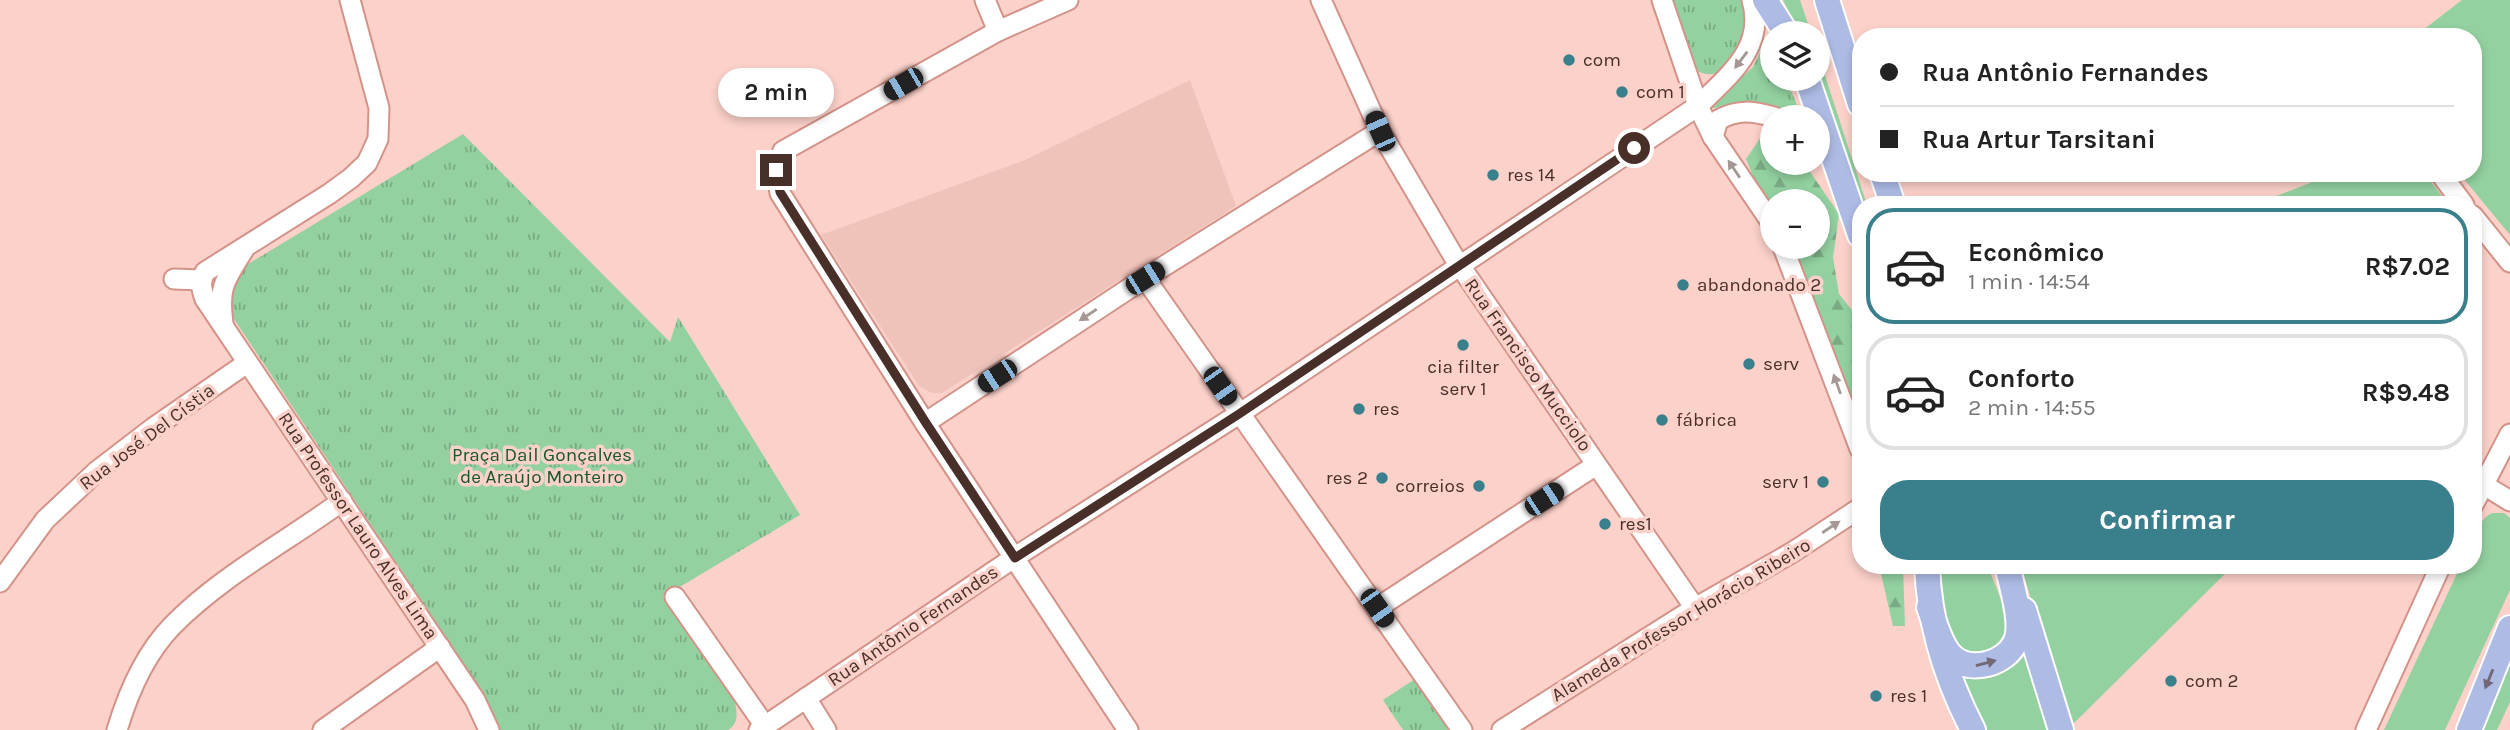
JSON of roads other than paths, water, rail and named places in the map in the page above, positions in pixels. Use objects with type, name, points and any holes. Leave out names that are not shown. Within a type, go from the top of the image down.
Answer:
[{"type":"main road","points":[[1765,0],[1778,21]]},
{"type":"main road","points":[[1828,0],[1852,78]]},
{"type":"main road","points":[[1812,91],[1852,208]]},
{"type":"main road","points":[[1927,574],[1929,607],[1939,647],[1958,702],[1973,730]]},
{"type":"main road","points":[[1929,607],[1943,647],[1956,661],[1975,667],[1993,662],[2005,656],[2017,640],[2015,597],[2010,574]]},
{"type":"main road","points":[[2011,574],[2061,730]]},
{"type":"main road","points":[[2469,730],[2510,628]]},
{"type":"street","points":[[178,287],[201,284],[205,272],[351,178],[367,163],[378,139],[379,108],[350,0]]},
{"type":"street","points":[[985,0],[998,31]]},
{"type":"street","points":[[1069,0],[998,31],[783,151],[776,170],[780,192],[926,423],[1128,730]]},
{"type":"street","name":"Rua Francisco Mucciolo","points":[[1321,0],[1380,131],[1458,265],[1695,608]]},
{"type":"street","points":[[1662,0],[1698,106],[1713,136],[1760,206]]},
{"type":"street","name":"Rua Antônio Fernandes","points":[[762,728],[1015,558],[1239,414],[1698,106],[1732,73],[1752,46],[1756,14],[1752,0]]},
{"type":"street","points":[[1713,136],[1718,120],[1732,113],[1760,114]]},
{"type":"street","points":[[926,423],[1145,278],[1380,131]]},
{"type":"street","points":[[1830,164],[1848,194]]},
{"type":"street","points":[[2482,227],[2510,262]]},
{"type":"street","points":[[223,324],[220,303],[223,283],[248,243]]},
{"type":"street","points":[[1788,259],[1852,428]]},
{"type":"street","points":[[1145,278],[1462,730]]},
{"type":"street","name":"Rua Professor Lauro Alves Lima","points":[[201,284],[205,299],[475,700],[489,730]]},
{"type":"street","name":"Rua José Del Cístia","points":[[0,583],[45,520],[96,471],[247,363]]},
{"type":"street","points":[[2482,489],[2510,434]]},
{"type":"street","points":[[1377,608],[1596,465]]},
{"type":"street","points":[[2484,485],[2510,501]]},
{"type":"street","points":[[117,730],[125,702],[146,662],[171,627],[213,590],[342,501]]},
{"type":"street","name":"Alameda Professor Horácio Ribeiro","points":[[1502,730],[1695,608],[1793,552],[1852,514]]},
{"type":"street","points":[[2365,730],[2437,574]]},
{"type":"street","points":[[675,597],[762,728]]},
{"type":"street","points":[[323,730],[440,647]]},
{"type":"street","points":[[806,698],[826,730]]},
{"type":"place","name":"com","points":[[1569,60]]},
{"type":"place","name":"com 1","points":[[1622,92]]},
{"type":"place","name":"res 14","points":[[1493,175]]},
{"type":"place","name":"abandonado 2","points":[[1683,285]]},
{"type":"place","name":"cia filter serv 1","points":[[1463,345]]},
{"type":"place","name":"serv","points":[[1749,364]]},
{"type":"place","name":"res","points":[[1359,409]]},
{"type":"place","name":"fábrica","points":[[1662,420]]},
{"type":"place","name":"res 2","points":[[1382,478]]},
{"type":"place","name":"serv 1","points":[[1823,482]]},
{"type":"place","name":"correios","points":[[1479,486]]},
{"type":"place","name":"res1","points":[[1605,524]]},
{"type":"place","name":"com 2","points":[[2171,681]]},
{"type":"place","name":"res 1","points":[[1876,696]]},
{"type":"park label","name":"Praça Dail Gonçalves de Araújo Monteiro","points":[[542,466]]}]
